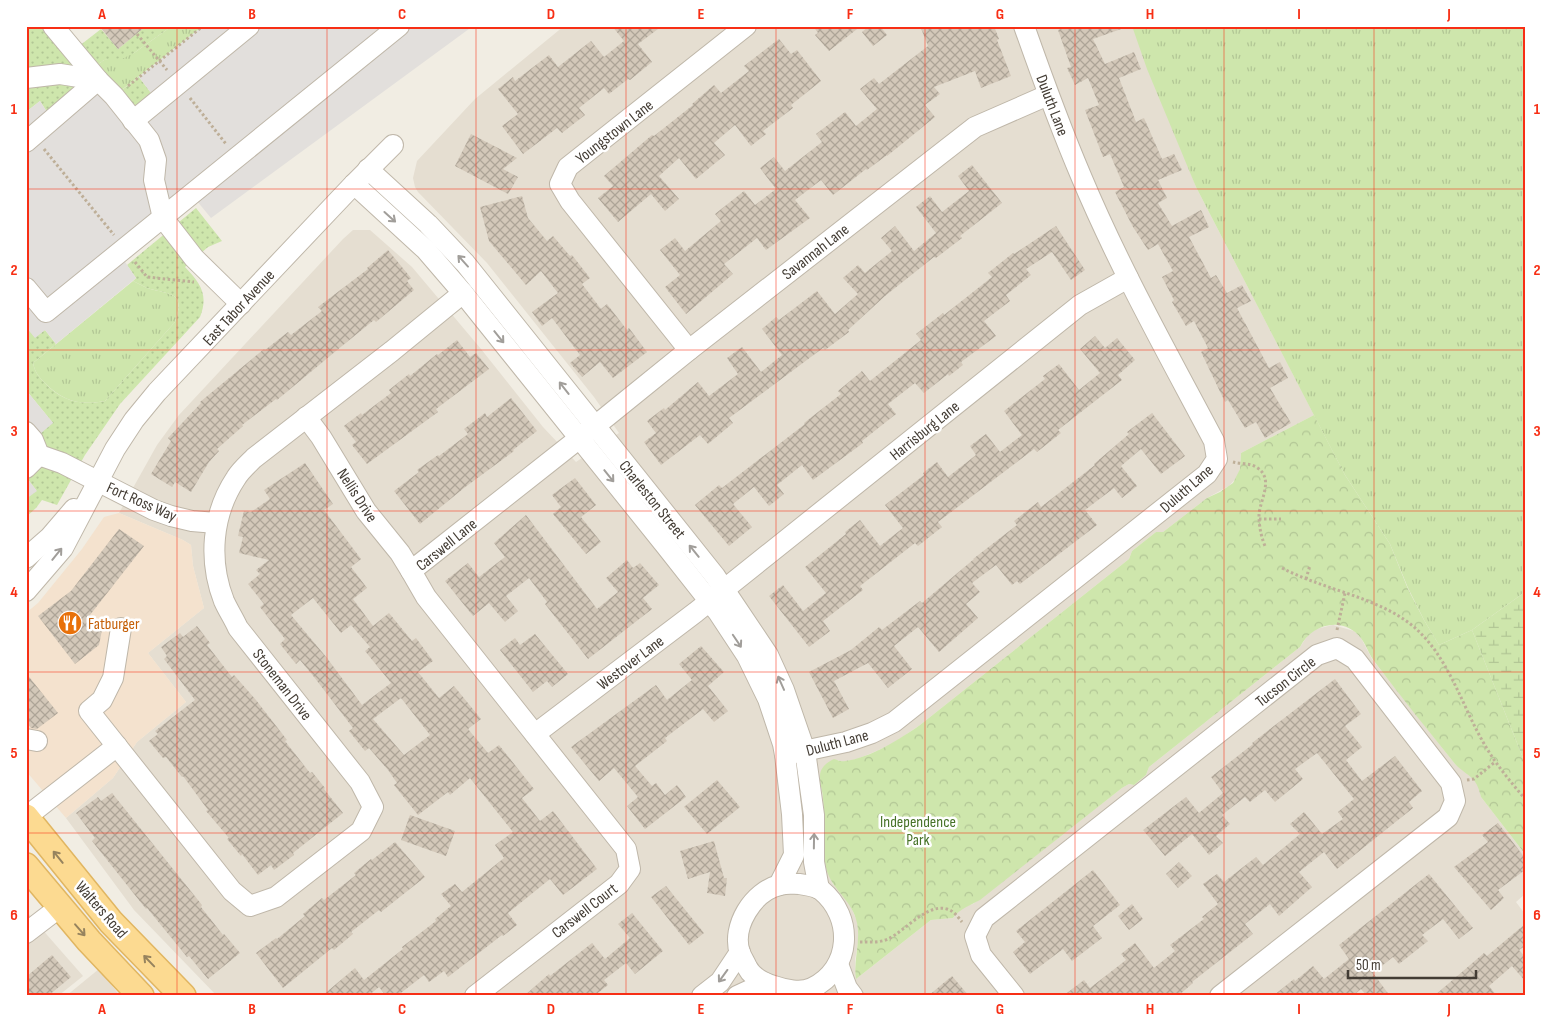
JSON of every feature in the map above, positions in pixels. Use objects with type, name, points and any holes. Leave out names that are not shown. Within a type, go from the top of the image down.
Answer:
[{"type":"main road","name":"Walters Road","points":[[26,817],[111,922],[183,996]]},
{"type":"main road","name":"Walters Road","points":[[26,866],[89,941],[141,996]]},
{"type":"street","points":[[53,26],[98,80],[114,96],[149,140],[156,160],[154,180],[163,218],[194,258],[241,304]]},
{"type":"street","points":[[134,120],[249,26]]},
{"type":"street","points":[[26,288],[46,312],[399,26]]},
{"type":"street","name":"Youngstown Lane","points":[[689,350],[570,201],[560,184],[568,167],[746,26]]},
{"type":"street","name":"Duluth Lane","points":[[785,755],[846,742],[872,733],[894,722],[1207,474],[1217,459],[1214,441],[1128,278],[1081,177],[1048,95],[1024,26]]},
{"type":"street","points":[[26,78],[60,74],[98,80]]},
{"type":"street","points":[[30,139],[98,80]]},
{"type":"street","name":"Savannah Lane","points":[[594,426],[975,127],[1048,95]]},
{"type":"street","name":"East Tabor Avenue","points":[[26,592],[63,548],[115,449],[134,420],[157,392],[393,145]]},
{"type":"street","name":"Charleston Street","points":[[368,169],[428,224],[465,262],[594,426],[716,595],[727,627],[751,665],[768,700],[783,744],[792,814],[794,855],[779,885]]},
{"type":"street","name":"Charleston Street","points":[[354,184],[426,250],[463,293],[579,438],[768,654],[784,690],[805,751],[814,815],[814,862],[820,889]]},
{"type":"street","name":"Harrisburg Lane","points":[[716,595],[1080,305],[1128,278]]},
{"type":"street","name":"Stoneman Drive","points":[[116,746],[232,891],[250,906],[276,897],[360,831],[373,806],[360,782],[238,628],[224,601],[216,571],[214,542],[216,523],[226,496],[236,477],[254,458],[392,351],[463,293]]},
{"type":"street","name":"Nellis Drive","points":[[306,417],[321,436],[366,511],[400,553],[411,571]]},
{"type":"street","name":"Carswell Lane","points":[[535,734],[426,596],[411,571],[594,426]]},
{"type":"street","points":[[26,432],[33,440],[32,461]]},
{"type":"street","name":"Fort Ross Way","points":[[32,461],[62,464],[154,510],[171,516],[192,521],[216,523]]},
{"type":"street","name":"East Tabor Avenue","points":[[26,558],[50,537],[98,481]]},
{"type":"street","name":"Westover Lane","points":[[535,734],[716,595]]},
{"type":"street","points":[[26,817],[116,746],[82,711],[102,700],[113,678],[121,628]]},
{"type":"street","points":[[1220,996],[1448,816],[1454,801],[1451,783],[1355,659],[1337,648]]},
{"type":"street","name":"Tucson Circle","points":[[975,936],[984,918],[1317,655],[1337,648]]},
{"type":"street","name":"Carswell Court","points":[[475,996],[619,884],[630,869],[626,849],[535,734]]},
{"type":"street","points":[[799,884],[820,889],[832,903],[843,921],[845,942],[838,964],[816,992],[786,990],[765,983],[750,971],[740,952],[739,929],[747,909],[762,894],[779,885],[799,884]]},
{"type":"street","points":[[26,933],[60,907]]},
{"type":"street","points":[[975,936],[981,955],[1014,996]]},
{"type":"street","points":[[702,996],[720,982],[740,952]]},
{"type":"street","points":[[838,964],[847,988],[853,996]]},
{"type":"street","points":[[737,996],[765,983]]},
{"type":"path","points":[[123,90],[203,26]]},
{"type":"path","points":[[30,139],[125,248],[147,278],[196,283]]},
{"type":"path","points":[[1217,459],[1251,465],[1260,470],[1264,476],[1266,483],[1259,519],[1261,536],[1265,546]]},
{"type":"path","points":[[1259,519],[1281,519]]},
{"type":"path","points":[[1306,579],[1310,565]]},
{"type":"path","points":[[1282,568],[1374,604],[1404,619],[1421,634],[1434,648],[1446,668],[1495,762],[1525,799]]},
{"type":"path","points":[[1337,648],[1338,624],[1345,593]]},
{"type":"path","points":[[1451,783],[1474,779],[1495,762]]},
{"type":"path","points":[[845,942],[877,942],[887,939],[926,912],[939,909],[948,909],[955,914],[975,936]]},
{"type":"shaded area","points":[[203,26],[473,26],[211,218],[192,195],[119,253],[136,278],[56,344],[45,330],[35,338],[26,327],[26,112],[40,101],[52,120],[98,80],[133,120],[157,101],[139,77]]},
{"type":"shaded area","points":[[564,26],[1135,26],[1196,187],[1314,415],[1241,453],[1240,469],[1237,477],[1229,486],[1207,498],[1163,532],[1156,532],[1132,551],[1129,559],[920,725],[892,744],[874,752],[857,759],[843,762],[838,760],[820,775],[824,813],[825,858],[832,883],[851,907],[857,921],[859,937],[855,960],[856,979],[931,920],[953,918],[960,910],[973,904],[1122,788],[1129,784],[1134,785],[1146,775],[1149,767],[1300,647],[1308,635],[1316,629],[1333,625],[1354,631],[1361,638],[1372,659],[1455,764],[1476,782],[1481,797],[1525,854],[1525,894],[1516,902],[1525,914],[1525,996],[217,996],[134,910],[66,818],[113,778],[137,742],[186,702],[148,653],[204,608],[193,566],[191,545],[119,513],[157,445],[179,415],[353,230],[370,230],[412,267],[543,427],[576,462],[619,433],[594,397],[487,263],[418,192],[413,178],[417,161],[475,99]]},
{"type":"shaded area","points":[[26,390],[53,423],[33,440],[26,433]]},
{"type":"shaded area","points":[[26,477],[37,491],[26,499]]},
{"type":"shaded area","points":[[119,513],[191,545],[193,566],[204,608],[148,653],[186,702],[137,742],[113,778],[66,818],[26,771],[26,613],[38,603],[82,549],[104,517]]},
{"type":"shaded area","points":[[26,911],[83,976],[58,996],[26,996]]},
{"type":"shaded area","points":[[99,969],[120,996],[66,996]]},
{"type":"green space","points":[[26,26],[53,26],[74,50],[101,29],[118,49],[146,26],[154,26],[156,28],[158,26],[172,26],[134,53],[124,58],[104,60],[90,70],[52,120],[40,101],[26,112]]},
{"type":"green space","points":[[172,26],[203,26],[114,96],[90,70],[104,60],[134,53]]},
{"type":"green space","points":[[1132,26],[1525,26],[1525,592],[1472,630],[1439,645],[1424,620],[1408,588],[1390,544],[1345,475],[1196,187],[1147,69]]},
{"type":"green space","points":[[139,77],[157,101],[133,121],[114,96]]},
{"type":"green space","points":[[196,208],[222,241],[208,247],[185,267],[202,289],[204,302],[200,317],[120,404],[85,455],[57,505],[42,500],[26,517],[26,499],[36,490],[26,477],[26,433],[53,423],[26,390],[26,327],[35,337],[45,330],[56,344],[33,363],[39,376],[51,389],[72,401],[88,403],[105,401],[175,322],[178,312],[177,299],[174,296],[147,288],[133,281],[136,278],[127,265]]},
{"type":"green space","points":[[133,281],[147,288],[174,296],[177,299],[178,305],[175,322],[105,401],[88,403],[72,401],[58,394],[39,376],[33,363]]},
{"type":"green space","name":"Independence Park","points":[[1314,415],[1345,475],[1390,544],[1408,589],[1439,645],[1472,630],[1525,763],[1525,854],[1481,797],[1477,785],[1471,777],[1455,764],[1414,713],[1374,661],[1358,635],[1340,625],[1324,626],[1310,634],[1300,647],[1149,767],[1146,775],[1134,785],[1129,784],[1122,788],[980,900],[962,909],[953,918],[931,920],[856,979],[857,923],[852,909],[831,880],[826,866],[824,807],[820,779],[820,773],[824,766],[834,759],[845,761],[874,752],[920,725],[1129,559],[1132,551],[1156,532],[1163,532],[1207,498],[1233,483],[1240,469],[1241,453]]},
{"type":"green space","points":[[1525,592],[1525,763],[1472,630]]},
{"type":"building","points":[[99,26],[146,26],[118,49]]},
{"type":"building","points":[[612,26],[662,26],[638,44],[652,62],[609,94],[604,88],[579,108],[585,115],[562,133],[557,128],[523,154],[502,126],[518,114],[498,89],[513,77],[515,81],[549,55],[558,67],[591,41],[604,57],[624,41]]},
{"type":"building","points":[[813,26],[861,26],[829,51],[815,35],[818,33]]},
{"type":"building","points":[[869,26],[880,26],[887,35],[873,46],[862,32]]},
{"type":"building","points":[[920,26],[994,26],[999,39],[997,40],[1011,76],[981,88],[975,71],[934,87],[940,94],[925,105],[935,117],[887,156],[866,169],[833,195],[821,180],[795,200],[810,218],[766,250],[757,238],[724,264],[733,274],[686,314],[665,287],[680,275],[660,250],[675,238],[685,251],[721,221],[715,214],[744,191],[755,205],[776,189],[760,168],[774,157],[785,171],[822,142],[816,134],[845,112],[856,126],[877,109],[860,89],[874,78],[879,84],[928,46]]},
{"type":"building","points":[[1070,26],[1124,26],[1124,28],[1093,39],[1105,64],[1134,52],[1141,69],[1119,78],[1136,122],[1144,118],[1162,159],[1174,154],[1182,170],[1158,180],[1167,198],[1158,203],[1172,226],[1201,210],[1209,227],[1189,237],[1211,278],[1216,275],[1227,293],[1242,285],[1251,301],[1237,308],[1269,368],[1280,362],[1288,378],[1270,388],[1291,423],[1265,438],[1256,422],[1245,428],[1228,400],[1225,402],[1201,352],[1208,348],[1194,321],[1186,326],[1172,302],[1174,300],[1162,277],[1173,271],[1158,244],[1148,250],[1133,227],[1115,192],[1124,187],[1110,154],[1103,157],[1085,110],[1099,105],[1088,78],[1075,85],[1067,68],[1071,67],[1058,30]]},
{"type":"building","points":[[779,39],[791,54],[797,50],[821,81],[791,105],[793,108],[763,131],[766,134],[751,146],[735,125],[714,143],[725,155],[696,179],[679,158],[659,176],[679,199],[665,211],[651,194],[618,222],[598,198],[613,186],[604,176],[652,135],[654,136],[693,105],[714,85],[721,93],[749,71],[744,66]]},
{"type":"building","points":[[471,134],[517,158],[503,169],[518,177],[508,194],[455,166]]},
{"type":"building","points":[[972,165],[1002,203],[960,236],[962,238],[936,258],[934,257],[885,296],[848,330],[849,332],[825,350],[823,348],[729,418],[733,423],[708,444],[700,435],[661,465],[644,442],[656,433],[647,421],[664,408],[665,410],[698,382],[709,396],[738,374],[727,358],[742,347],[761,372],[782,355],[762,329],[776,317],[779,320],[817,291],[835,314],[858,294],[843,278],[858,265],[865,273],[892,251],[881,238],[895,226],[914,251],[936,233],[916,207],[930,196],[942,212],[969,191],[958,176]]},
{"type":"building","points":[[522,196],[528,218],[547,241],[553,236],[570,256],[572,255],[590,278],[582,284],[601,309],[607,304],[627,330],[629,328],[647,352],[613,378],[600,362],[582,377],[570,363],[580,355],[552,318],[542,326],[532,312],[558,293],[541,271],[526,285],[489,241],[480,207]]},
{"type":"building","points":[[1056,226],[1085,270],[1071,280],[1052,252],[1026,269],[1031,275],[1006,295],[1010,301],[984,321],[996,336],[961,362],[963,365],[924,393],[915,383],[888,404],[896,414],[862,441],[863,443],[813,480],[802,465],[777,485],[784,494],[769,506],[754,487],[733,504],[752,527],[729,546],[695,505],[719,485],[722,488],[805,424],[841,394],[838,391],[862,371],[870,381],[921,340],[916,334],[943,313],[944,315],[992,277],[988,273],[1013,253]]},
{"type":"building","points":[[388,250],[411,278],[407,281],[414,290],[376,322],[374,320],[277,400],[242,425],[217,449],[219,451],[209,462],[191,492],[175,482],[172,487],[151,474],[171,441],[168,438],[200,402],[264,349],[288,332],[291,335],[322,311],[318,307],[368,269]]},
{"type":"building","points":[[1095,336],[1105,348],[1117,338],[1135,360],[1118,375],[1122,380],[1058,430],[1061,433],[1037,452],[1034,449],[938,522],[942,527],[918,546],[915,543],[860,586],[863,590],[823,621],[830,631],[809,647],[769,596],[783,585],[803,611],[826,593],[805,567],[846,534],[845,532],[860,520],[880,546],[903,528],[885,505],[924,475],[923,473],[937,462],[948,477],[976,455],[970,446],[986,434],[1000,452],[1022,435],[1004,411],[1045,379],[1043,376],[1059,364],[1079,390],[1100,373],[1080,349]]},
{"type":"building","points":[[457,340],[470,357],[476,353],[489,369],[436,409],[438,412],[367,464],[352,445],[356,442],[344,426],[391,393],[389,390]]},
{"type":"building","points":[[511,398],[537,431],[420,524],[394,491],[419,472],[417,470],[468,434],[464,429],[485,413],[487,417]]},
{"type":"building","points":[[1152,413],[1185,456],[1161,474],[1141,449],[1121,466],[1137,486],[1122,498],[1114,488],[1085,510],[1097,525],[1020,584],[1017,581],[1012,585],[996,565],[972,583],[980,592],[966,604],[978,618],[939,652],[918,627],[894,646],[912,669],[888,688],[868,663],[834,681],[849,709],[833,718],[809,672],[851,650],[879,627],[882,630],[920,601],[922,603],[973,559],[1017,525],[1014,521],[1038,502],[1041,507],[1095,465],[1129,434],[1127,432]]},
{"type":"building","points":[[305,463],[333,504],[324,510],[361,559],[351,567],[367,588],[353,599],[373,626],[389,613],[412,641],[416,638],[433,661],[418,672],[439,698],[454,686],[481,719],[468,729],[488,753],[499,745],[534,789],[522,798],[540,821],[553,811],[597,869],[563,895],[550,879],[508,913],[517,925],[503,936],[448,977],[444,971],[429,982],[424,975],[397,996],[386,996],[379,987],[368,996],[322,996],[355,968],[364,980],[436,921],[435,919],[451,906],[441,894],[455,884],[462,892],[504,858],[495,845],[513,832],[470,778],[450,795],[448,792],[418,815],[394,785],[397,783],[388,770],[369,748],[365,751],[349,731],[353,728],[314,677],[300,660],[296,664],[280,644],[285,639],[260,607],[264,604],[248,584],[260,574],[256,570],[269,560],[239,553],[243,537],[238,536],[244,511],[251,512],[270,499],[264,490]],"holes":[[[313,598],[341,633],[351,625],[370,647],[365,651],[391,683],[362,705],[327,658],[291,615]],[[401,698],[430,735],[404,755],[373,719]]]},
{"type":"building","points":[[575,478],[596,505],[581,517],[601,542],[586,554],[553,514],[561,507],[552,495]]},
{"type":"building","points":[[526,515],[597,609],[618,592],[606,578],[627,560],[633,568],[640,563],[659,585],[643,598],[652,609],[588,659],[545,604],[547,602],[529,578],[506,596],[518,611],[505,622],[489,603],[473,616],[445,581],[468,563],[479,577],[505,557],[494,543]]},
{"type":"building","points":[[119,529],[144,546],[90,615],[102,630],[99,645],[75,664],[38,616],[71,591]]},
{"type":"building","points":[[197,626],[210,643],[207,645],[232,677],[234,675],[256,700],[287,740],[285,741],[310,773],[312,772],[325,788],[343,813],[274,870],[271,865],[258,875],[242,854],[241,856],[227,839],[229,838],[206,811],[208,810],[183,776],[166,757],[163,758],[149,741],[158,734],[155,731],[195,700],[164,659],[167,656],[161,647],[180,633],[183,637]]},
{"type":"building","points":[[535,634],[568,674],[552,687],[547,681],[533,692],[500,650],[515,638],[520,645]]},
{"type":"building","points":[[701,646],[724,672],[708,686],[728,711],[714,722],[703,709],[665,738],[667,741],[635,766],[652,786],[656,783],[665,795],[677,785],[686,797],[645,829],[627,806],[638,797],[614,768],[599,781],[571,747],[656,685],[667,700],[692,680],[679,664]]},
{"type":"building","points":[[26,673],[58,713],[37,729],[31,728],[26,722]]},
{"type":"building","points":[[1335,679],[1361,714],[1345,726],[1362,747],[1346,760],[1362,781],[1395,756],[1422,791],[1409,802],[1413,808],[1337,869],[1324,852],[1299,872],[1312,887],[1279,916],[1270,904],[1245,924],[1253,934],[1192,982],[1178,996],[1063,996],[1084,980],[1090,988],[1126,960],[1121,954],[1135,943],[1154,968],[1175,951],[1170,945],[1204,919],[1202,917],[1218,904],[1203,884],[1217,874],[1224,882],[1256,857],[1263,865],[1300,834],[1290,824],[1304,812],[1322,834],[1343,819],[1338,812],[1354,799],[1317,753],[1295,769],[1303,779],[1275,802],[1265,790],[1250,802],[1245,797],[1222,815],[1230,824],[1216,836],[1223,843],[1209,855],[1192,834],[1165,856],[1143,830],[1186,797],[1199,813],[1223,793],[1211,777]]},
{"type":"building","points":[[717,780],[740,807],[707,834],[684,807]]},
{"type":"building","points":[[112,793],[202,905],[201,907],[223,935],[240,953],[208,979],[146,909],[92,841],[95,838],[76,813],[98,797],[101,801]]},
{"type":"building","points":[[410,815],[455,831],[446,856],[401,840]]},
{"type":"building","points":[[1498,823],[1525,858],[1525,870],[1498,890],[1504,898],[1491,910],[1454,867],[1488,842],[1482,835]]},
{"type":"building","points":[[714,841],[724,878],[727,878],[725,896],[707,893],[710,872],[688,879],[680,851]]},
{"type":"building","points":[[395,842],[425,877],[381,912],[379,910],[351,932],[353,934],[334,950],[332,948],[283,988],[256,953],[277,939],[305,916],[303,914],[322,898],[324,900],[356,875],[354,873],[371,859]]},
{"type":"building","points":[[1179,862],[1192,876],[1178,888],[1166,874]]},
{"type":"building","points":[[1093,870],[1120,905],[1093,926],[1102,938],[1072,961],[1063,949],[1030,974],[1013,952],[1025,942],[1016,931]]},
{"type":"building","points":[[1429,874],[1473,928],[1459,939],[1443,919],[1422,935],[1428,941],[1399,964],[1393,957],[1373,973],[1390,996],[1367,996],[1361,989],[1353,996],[1273,996],[1313,966],[1324,979],[1349,959],[1339,945]]},
{"type":"building","points":[[666,886],[704,933],[689,945],[651,897]]},
{"type":"building","points":[[1132,904],[1143,919],[1129,930],[1118,916]]},
{"type":"building","points":[[632,913],[663,951],[635,974],[626,963],[604,980],[608,985],[594,996],[524,996],[549,974],[550,976],[592,943],[605,959],[630,938],[618,924]]},
{"type":"building","points":[[1525,924],[1525,946],[1519,950],[1525,957],[1525,981],[1512,966],[1489,986],[1497,996],[1434,996],[1484,953],[1487,956]]},
{"type":"building","points":[[52,955],[71,977],[48,996],[26,996],[26,977]]},
{"type":"building","points":[[952,976],[969,996],[928,996]]},
{"type":"place","name":"Fatburger","points":[[70,623]]}]
